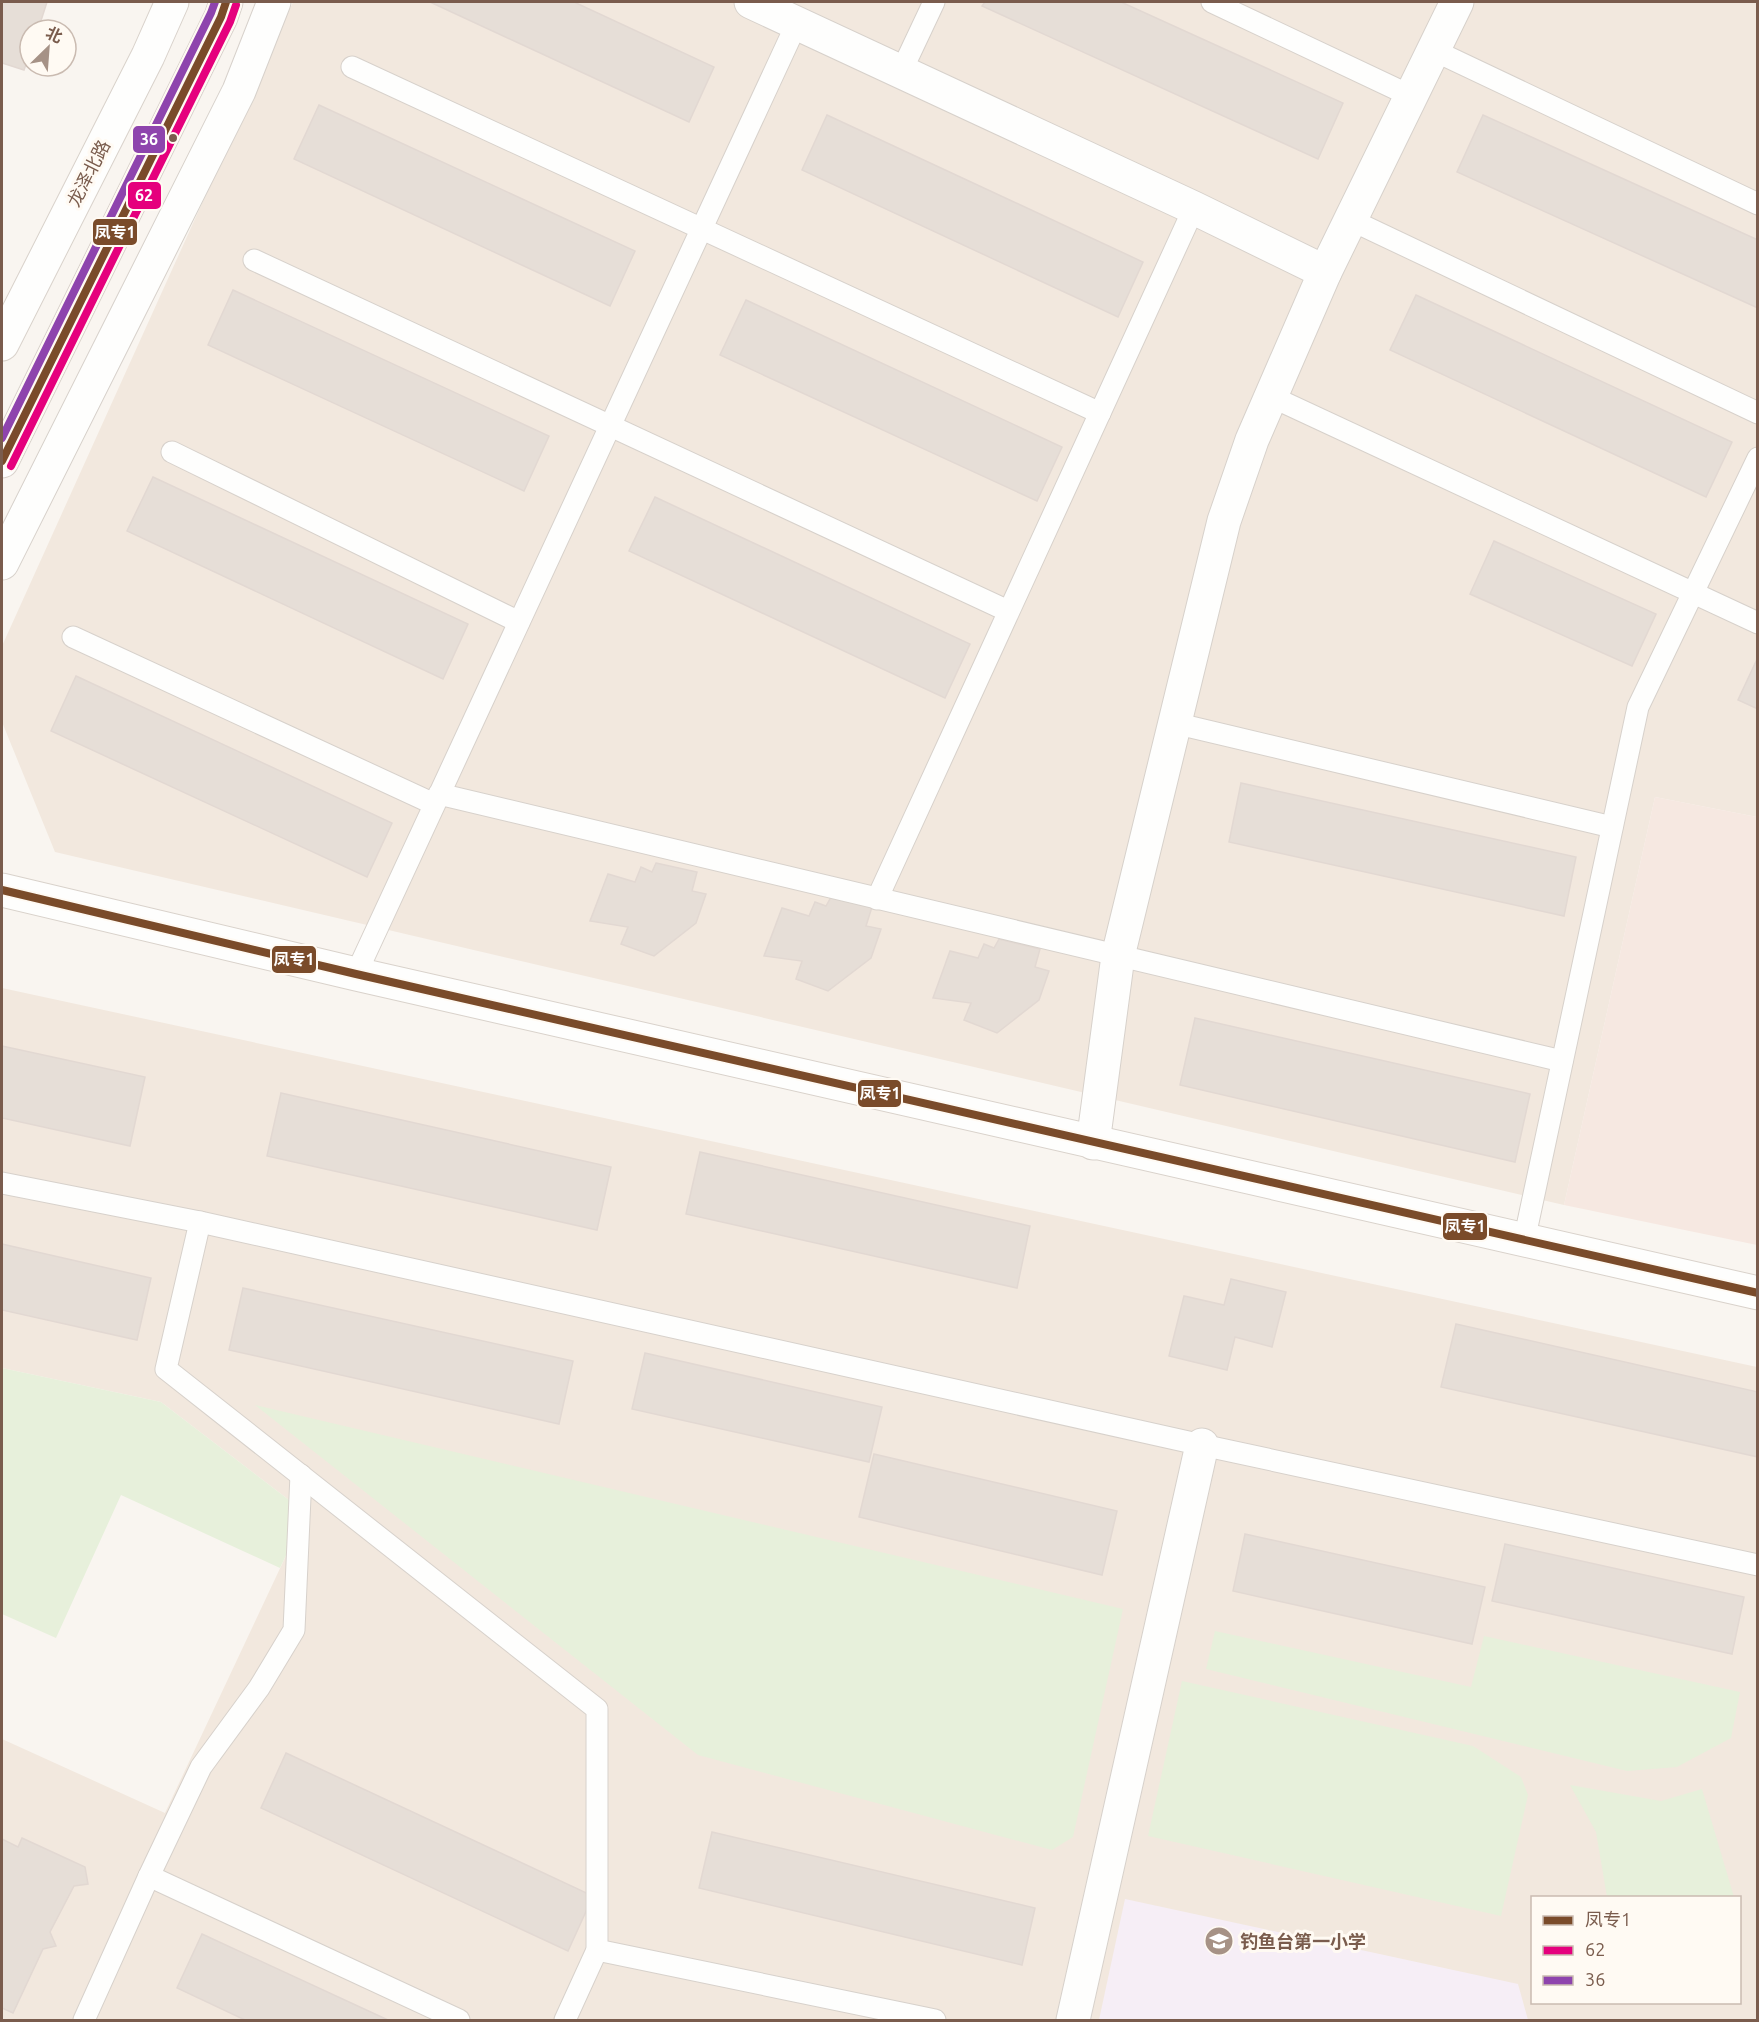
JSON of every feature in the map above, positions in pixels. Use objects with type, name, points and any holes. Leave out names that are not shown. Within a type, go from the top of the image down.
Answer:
[{"type":"street","name":"龙泽北路","points":[[2,344],[148,56],[172,2]]},
{"type":"street","points":[[2,461],[226,2]]},
{"type":"street","points":[[2,563],[239,91],[274,2]]},
{"type":"street","points":[[751,2],[1194,208],[1325,272]]},
{"type":"street","points":[[1093,1143],[1118,956],[1224,521],[1252,440],[1325,272],[1457,2]]},
{"type":"street","points":[[2,890],[356,974],[1758,1293]]},
{"type":"street","points":[[1073,2020],[1203,1445]]},
{"type":"lane","points":[[901,72],[934,2]]},
{"type":"lane","points":[[1212,2],[1411,96]]},
{"type":"lane","points":[[356,974],[796,23]]},
{"type":"lane","points":[[1433,50],[1758,204]]},
{"type":"lane","points":[[352,67],[1100,413]]},
{"type":"lane","points":[[877,899],[1194,208]]},
{"type":"lane","points":[[1351,220],[1758,413]]},
{"type":"lane","points":[[254,260],[1008,611]]},
{"type":"lane","points":[[1270,396],[1758,623]]},
{"type":"lane","points":[[171,452],[519,622]]},
{"type":"lane","points":[[1524,1241],[1638,707],[1758,458]]},
{"type":"lane","points":[[73,637],[437,799],[877,899],[1562,1061]]},
{"type":"lane","points":[[1174,723],[1612,827]]},
{"type":"lane","points":[[2,1183],[200,1222],[1203,1445],[1758,1565]]},
{"type":"lane","points":[[200,1222],[166,1369],[597,1709],[597,1950],[565,2020]]},
{"type":"lane","points":[[84,2020],[201,1767],[259,1688],[294,1630],[301,1475]]},
{"type":"lane","points":[[149,1876],[459,2020]]},
{"type":"lane","points":[[597,1950],[935,2020]]},
{"type":"shaded area","points":[[293,2],[1757,2],[1757,817],[1655,797],[1564,1205],[55,852],[2,722],[2,646]]},
{"type":"shaded area","points":[[1655,797],[1757,817],[1757,1245],[1564,1205]]},
{"type":"shaded area","points":[[2,988],[1757,1367],[1757,2020],[2,2020],[2,1739],[165,1813],[306,1513],[161,1402],[2,1368]]},
{"type":"shaded area","name":"钓鱼台第一小学","points":[[1125,1899],[1518,1984],[1528,2020],[1099,2020]]},
{"type":"green space","points":[[2,1368],[161,1402],[306,1513],[280,1568],[121,1495],[56,1638],[2,1614]]},
{"type":"green space","points":[[255,1405],[1123,1609],[1073,1837],[1052,1850],[698,1755]]},
{"type":"green space","points":[[1215,1631],[1471,1687],[1484,1636],[1740,1692],[1731,1738],[1677,1767],[1627,1771],[1206,1669]]},
{"type":"green space","points":[[1182,1681],[1473,1746],[1521,1777],[1528,1795],[1501,1916],[1148,1836]]},
{"type":"green space","points":[[1570,1785],[1661,1801],[1702,1789],[1734,1896],[1607,1896],[1596,1832]]},
{"type":"building","points":[[2,2],[47,2],[42,18],[18,18],[18,68],[2,63]]},
{"type":"building","points":[[430,2],[574,2],[714,67],[689,122]]},
{"type":"building","points":[[985,2],[1121,2],[1343,103],[1318,159],[982,6]]},
{"type":"building","points":[[319,105],[635,251],[610,306],[294,159]]},
{"type":"building","points":[[827,115],[1143,262],[1118,317],[802,170]]},
{"type":"building","points":[[1483,115],[1758,240],[1758,308],[1457,172]]},
{"type":"building","points":[[233,290],[549,436],[524,491],[208,345]]},
{"type":"building","points":[[1416,295],[1732,442],[1706,497],[1390,350]]},
{"type":"building","points":[[746,300],[1062,447],[1037,501],[720,355]]},
{"type":"building","points":[[153,477],[468,624],[443,679],[127,531]]},
{"type":"building","points":[[655,497],[970,644],[945,698],[629,551]]},
{"type":"building","points":[[1494,541],[1656,614],[1632,666],[1470,594]]},
{"type":"building","points":[[1758,657],[1758,709],[1738,700]]},
{"type":"building","points":[[76,676],[392,823],[367,877],[51,731]]},
{"type":"building","points":[[1241,783],[1576,857],[1564,916],[1229,842]]},
{"type":"building","points":[[656,863],[697,872],[692,891],[706,894],[696,923],[654,956],[621,944],[628,927],[590,921],[608,874],[635,882],[641,867],[652,872]]},
{"type":"building","points":[[831,897],[872,907],[866,926],[881,929],[871,958],[828,991],[796,979],[802,961],[764,956],[782,908],[809,916],[815,902],[826,906]]},
{"type":"building","points":[[999,939],[1040,949],[1035,967],[1049,971],[1039,1000],[997,1033],[964,1020],[971,1003],[933,998],[950,951],[978,958],[984,944],[994,948]]},
{"type":"building","points":[[1195,1018],[1530,1094],[1515,1162],[1180,1085]]},
{"type":"building","points":[[2,1046],[145,1077],[130,1146],[2,1118]]},
{"type":"building","points":[[281,1093],[611,1167],[597,1230],[267,1156]]},
{"type":"building","points":[[700,1152],[1030,1226],[1017,1288],[686,1214]]},
{"type":"building","points":[[2,1244],[151,1278],[137,1340],[2,1310]]},
{"type":"building","points":[[1231,1279],[1286,1292],[1272,1347],[1235,1337],[1227,1370],[1169,1356],[1184,1296],[1224,1305]]},
{"type":"building","points":[[243,1288],[573,1361],[559,1424],[229,1350]]},
{"type":"building","points":[[1456,1324],[1758,1392],[1758,1457],[1441,1387]]},
{"type":"building","points":[[645,1353],[882,1407],[869,1462],[632,1409]]},
{"type":"building","points":[[874,1454],[1117,1511],[1102,1575],[859,1517]]},
{"type":"building","points":[[1245,1534],[1485,1587],[1472,1644],[1233,1591]]},
{"type":"building","points":[[1505,1544],[1744,1597],[1732,1654],[1492,1601]]},
{"type":"building","points":[[286,1753],[593,1896],[568,1951],[261,1808]]},
{"type":"building","points":[[712,1832],[1035,1908],[1022,1965],[699,1888]]},
{"type":"building","points":[[22,1838],[85,1867],[88,1884],[74,1886],[50,1932],[56,1946],[43,1949],[13,2013],[2,2008],[2,1839],[18,1847]]},
{"type":"building","points":[[202,1934],[388,2020],[245,2020],[177,1988]]},
{"type":"transit line","name":"36","points":[[2,438],[215,2]]},
{"type":"transit line","name":"凤专1","points":[[2,461],[221,17],[226,2]]},
{"type":"transit line","name":"62","points":[[11,466],[230,22],[236,5]]},
{"type":"transit line","name":"凤专1","points":[[2,890],[356,974],[1758,1293]]},
{"type":"place","name":"钓鱼台第一小学","points":[[1219,1941]]}]
